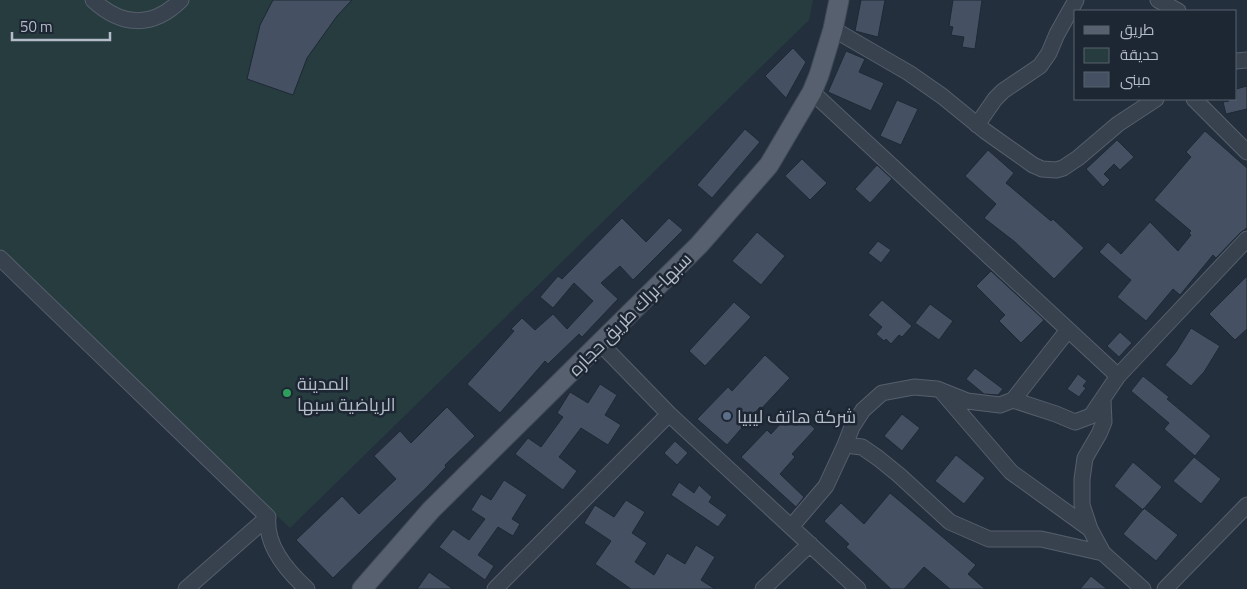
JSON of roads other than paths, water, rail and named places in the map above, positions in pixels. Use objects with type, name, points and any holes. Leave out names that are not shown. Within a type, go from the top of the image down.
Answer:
[{"type":"main road","name":"سبها-براك طريق حجاره","points":[[362,589],[431,510],[699,246],[763,172],[812,92],[833,29],[839,0]]},
{"type":"street","points":[[93,0],[104,10],[116,17],[144,20],[158,17],[171,10],[182,0]]},
{"type":"street","points":[[977,125],[1003,91],[1040,66],[1049,53],[1056,34],[1076,0]]},
{"type":"street","points":[[1158,0],[1176,10]]},
{"type":"street","points":[[833,29],[909,73],[1032,165],[1042,169],[1056,170],[1063,168],[1078,158],[1118,124],[1154,100]]},
{"type":"street","points":[[812,92],[1118,376]]},
{"type":"street","points":[[1195,100],[1247,152]]},
{"type":"street","points":[[1013,400],[1075,422],[1091,416],[1103,400],[1108,388],[1118,376],[1247,239]]},
{"type":"street","points":[[0,258],[268,517]]},
{"type":"street","points":[[791,527],[826,486],[852,427],[863,410],[882,393],[914,387],[940,390],[967,401],[1000,405],[1013,400],[1068,330]]},
{"type":"street","points":[[601,344],[669,414],[858,589]]},
{"type":"street","points":[[940,390],[1011,472],[1090,529]]},
{"type":"street","points":[[1103,400],[1104,422],[1100,434],[1085,458],[1082,504],[1090,529],[1103,553],[1143,589]]},
{"type":"street","points":[[495,589],[669,414]]},
{"type":"street","points":[[845,445],[862,446],[899,475],[950,522],[971,532],[990,539],[1041,539],[1103,553]]},
{"type":"street","points":[[1165,589],[1247,505]]},
{"type":"street","points":[[186,589],[268,517]]},
{"type":"street","points":[[268,517],[267,525],[270,541],[295,578],[307,589]]},
{"type":"street","points":[[764,589],[810,544]]},
{"type":"place","name":"المدينة الرياضية سبها","points":[[287,393]]},
{"type":"place","name":"شركة هاتف ليبيا","points":[[727,416]]}]
